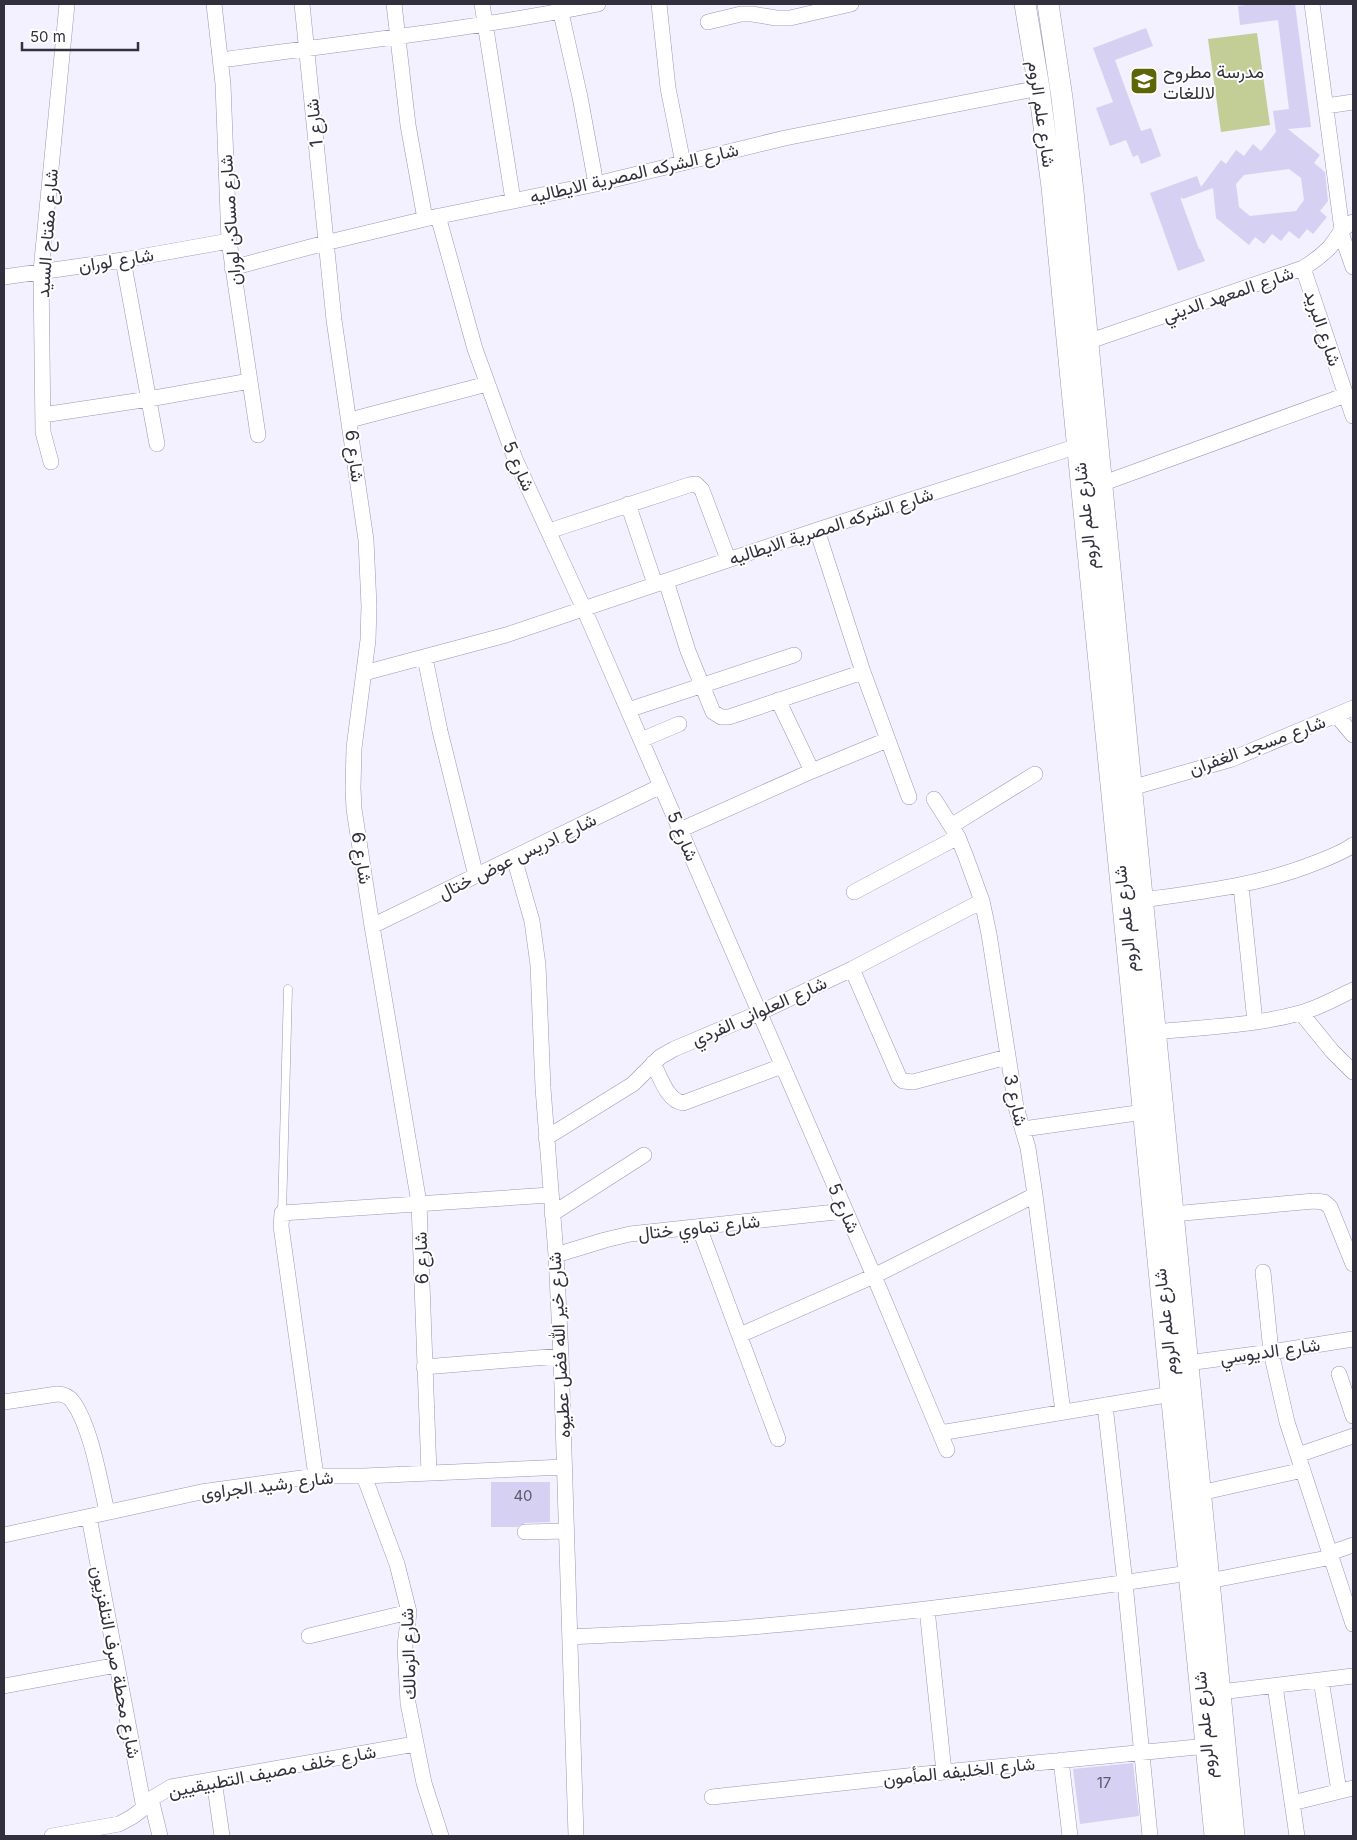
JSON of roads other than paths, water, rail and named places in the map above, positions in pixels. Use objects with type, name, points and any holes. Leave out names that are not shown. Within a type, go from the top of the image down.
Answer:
[{"type":"street","name":"شارع مفتاح السيد","points":[[51,462],[43,432],[41,271],[67,4]]},
{"type":"street","name":"شارع مساكن لوران","points":[[214,4],[221,60],[229,241],[258,435]]},
{"type":"street","name":"شارع 1","points":[[302,4],[325,243]]},
{"type":"street","name":"شارع 5","points":[[394,4],[408,125],[431,218],[487,384],[515,459],[584,609],[874,1276],[947,1450]]},
{"type":"street","points":[[482,4],[513,200]]},
{"type":"street","points":[[221,60],[398,36],[485,23],[560,8],[598,4]]},
{"type":"street","points":[[659,4],[668,88],[683,163]]},
{"type":"street","points":[[708,22],[741,14],[790,18],[851,4]]},
{"type":"street","name":"شارع علم الروم","points":[[1025,4],[1039,88],[1052,188],[1078,446],[1137,910],[1155,1032],[1187,1363],[1190,1573],[1215,1836]]},
{"type":"street","name":"شارع علم الروم","points":[[1048,4],[1068,144],[1131,788],[1144,1112],[1172,1394],[1188,1468],[1200,1493],[1234,1836]]},
{"type":"street","points":[[1312,4],[1345,229],[1353,267]]},
{"type":"street","points":[[560,8],[582,106],[596,184]]},
{"type":"street","name":"شارع الشركه المصرية الايطاليه","points":[[232,268],[325,243],[431,218],[596,184],[828,129],[1039,88]]},
{"type":"street","points":[[1326,106],[1353,102]]},
{"type":"street","name":"شارع المعهد الديني","points":[[1088,342],[1303,268],[1320,256],[1345,229]]},
{"type":"street","name":"شارع لوران","points":[[4,277],[123,260],[229,241]]},
{"type":"street","name":"شارع 6","points":[[325,243],[334,320],[366,540],[368,573],[368,623],[364,673],[354,748],[354,808],[419,1203],[429,1473]]},
{"type":"street","points":[[123,260],[157,444]]},
{"type":"street","name":"شارع البريد","points":[[1303,268],[1353,416]]},
{"type":"street","points":[[43,415],[149,400],[250,381]]},
{"type":"street","points":[[350,420],[487,384]]},
{"type":"street","points":[[1101,484],[1346,395]]},
{"type":"street","name":"شارع الشركه المصرية الايطاليه","points":[[364,673],[506,635],[728,559],[1078,446]]},
{"type":"street","points":[[549,531],[628,504],[696,484],[702,490],[728,559]]},
{"type":"street","points":[[628,504],[701,685],[714,712],[721,717],[729,716],[863,672]]},
{"type":"street","points":[[817,530],[863,672],[908,797]]},
{"type":"street","points":[[628,710],[794,655]]},
{"type":"street","points":[[425,658],[444,749],[476,876]]},
{"type":"street","points":[[778,700],[812,771]]},
{"type":"street","name":"شارع مسجد الغفران","points":[[1131,788],[1232,759],[1353,708]]},
{"type":"street","points":[[1337,716],[1353,735]]},
{"type":"street","points":[[641,740],[679,724]]},
{"type":"street","points":[[680,830],[887,740]]},
{"type":"street","points":[[854,892],[954,832],[1036,774]]},
{"type":"street","name":"شارع ادريس عوض ختال","points":[[372,926],[661,786]]},
{"type":"street","name":"شارع 3","points":[[934,799],[954,832],[975,878],[989,934],[1016,1107],[1028,1148],[1063,1412]]},
{"type":"street","points":[[1137,910],[1285,874],[1352,851]]},
{"type":"street","name":"شارع خير الله فضل عطيوه","points":[[514,858],[532,921],[537,950],[546,1138],[556,1255],[561,1356],[576,1836]]},
{"type":"street","points":[[1241,886],[1255,1022]]},
{"type":"street","name":"شارع العلوانى الفردي","points":[[546,1138],[632,1084],[654,1063],[674,1049],[759,1013],[852,969],[982,901]]},
{"type":"street","points":[[852,969],[899,1078],[903,1081],[913,1082],[1007,1057]]},
{"type":"street","points":[[1155,1032],[1255,1022],[1301,1013],[1353,990]]},
{"type":"street","points":[[1301,1013],[1332,1051],[1353,1072]]},
{"type":"street","points":[[654,1063],[671,1097],[678,1103],[683,1103],[782,1066]]},
{"type":"street","points":[[1023,1129],[1144,1112]]},
{"type":"street","points":[[552,1214],[644,1155]]},
{"type":"street","points":[[740,1336],[874,1276],[1035,1194]]},
{"type":"street","points":[[316,1476],[281,1226],[282,1213],[550,1195]]},
{"type":"street","points":[[1173,1214],[1324,1202],[1330,1206],[1353,1264]]},
{"type":"street","name":"شارع تماوي ختال","points":[[556,1255],[630,1234],[845,1211]]},
{"type":"street","points":[[699,1227],[778,1439]]},
{"type":"street","points":[[1263,1272],[1271,1352],[1287,1422],[1353,1624]]},
{"type":"street","name":"شارع الديوسي","points":[[1187,1363],[1353,1339]]},
{"type":"street","points":[[424,1368],[561,1356]]},
{"type":"street","points":[[1339,1374],[1353,1416]]},
{"type":"street","points":[[4,1402],[57,1394],[66,1395],[73,1401],[85,1424],[108,1512]]},
{"type":"street","points":[[940,1433],[1172,1394]]},
{"type":"street","points":[[1105,1405],[1150,1836]]},
{"type":"street","points":[[1200,1493],[1301,1462],[1353,1436]]},
{"type":"street","name":"شارع رشيد الجراوى","points":[[4,1535],[201,1492],[316,1476],[364,1476],[564,1467]]},
{"type":"street","name":"شارع الزمالك","points":[[364,1476],[397,1564],[409,1612],[405,1646],[408,1703],[424,1782],[441,1836]]},
{"type":"street","name":"شارع محطة صرف التلفزيون","points":[[89,1517],[117,1665],[147,1803]]},
{"type":"street","points":[[525,1532],[566,1531]]},
{"type":"street","points":[[1209,1581],[1331,1555],[1353,1545]]},
{"type":"street","points":[[570,1637],[750,1627],[927,1609],[1190,1573]]},
{"type":"street","points":[[927,1609],[944,1772]]},
{"type":"street","points":[[309,1636],[409,1612]]},
{"type":"street","points":[[4,1686],[117,1665]]},
{"type":"street","points":[[1220,1692],[1353,1676]]},
{"type":"street","points":[[1292,1803],[1346,1789],[1321,1680]]},
{"type":"street","points":[[1275,1686],[1297,1836]]},
{"type":"street","name":"شارع خلف مصيف التطبيقيين","points":[[52,1836],[106,1832],[171,1787],[415,1744]]},
{"type":"street","name":"شارع الخليفه المأمون","points":[[712,1797],[1206,1746]]},
{"type":"street","points":[[1061,1760],[1070,1836]]},
{"type":"street","points":[[214,1780],[222,1836]]},
{"type":"street","points":[[147,1803],[160,1836]]},
{"type":"lane","points":[[282,1213],[288,989]]},
{"type":"place","name":"مدرسة مطروح لاللغات","points":[[1144,81]]}]
